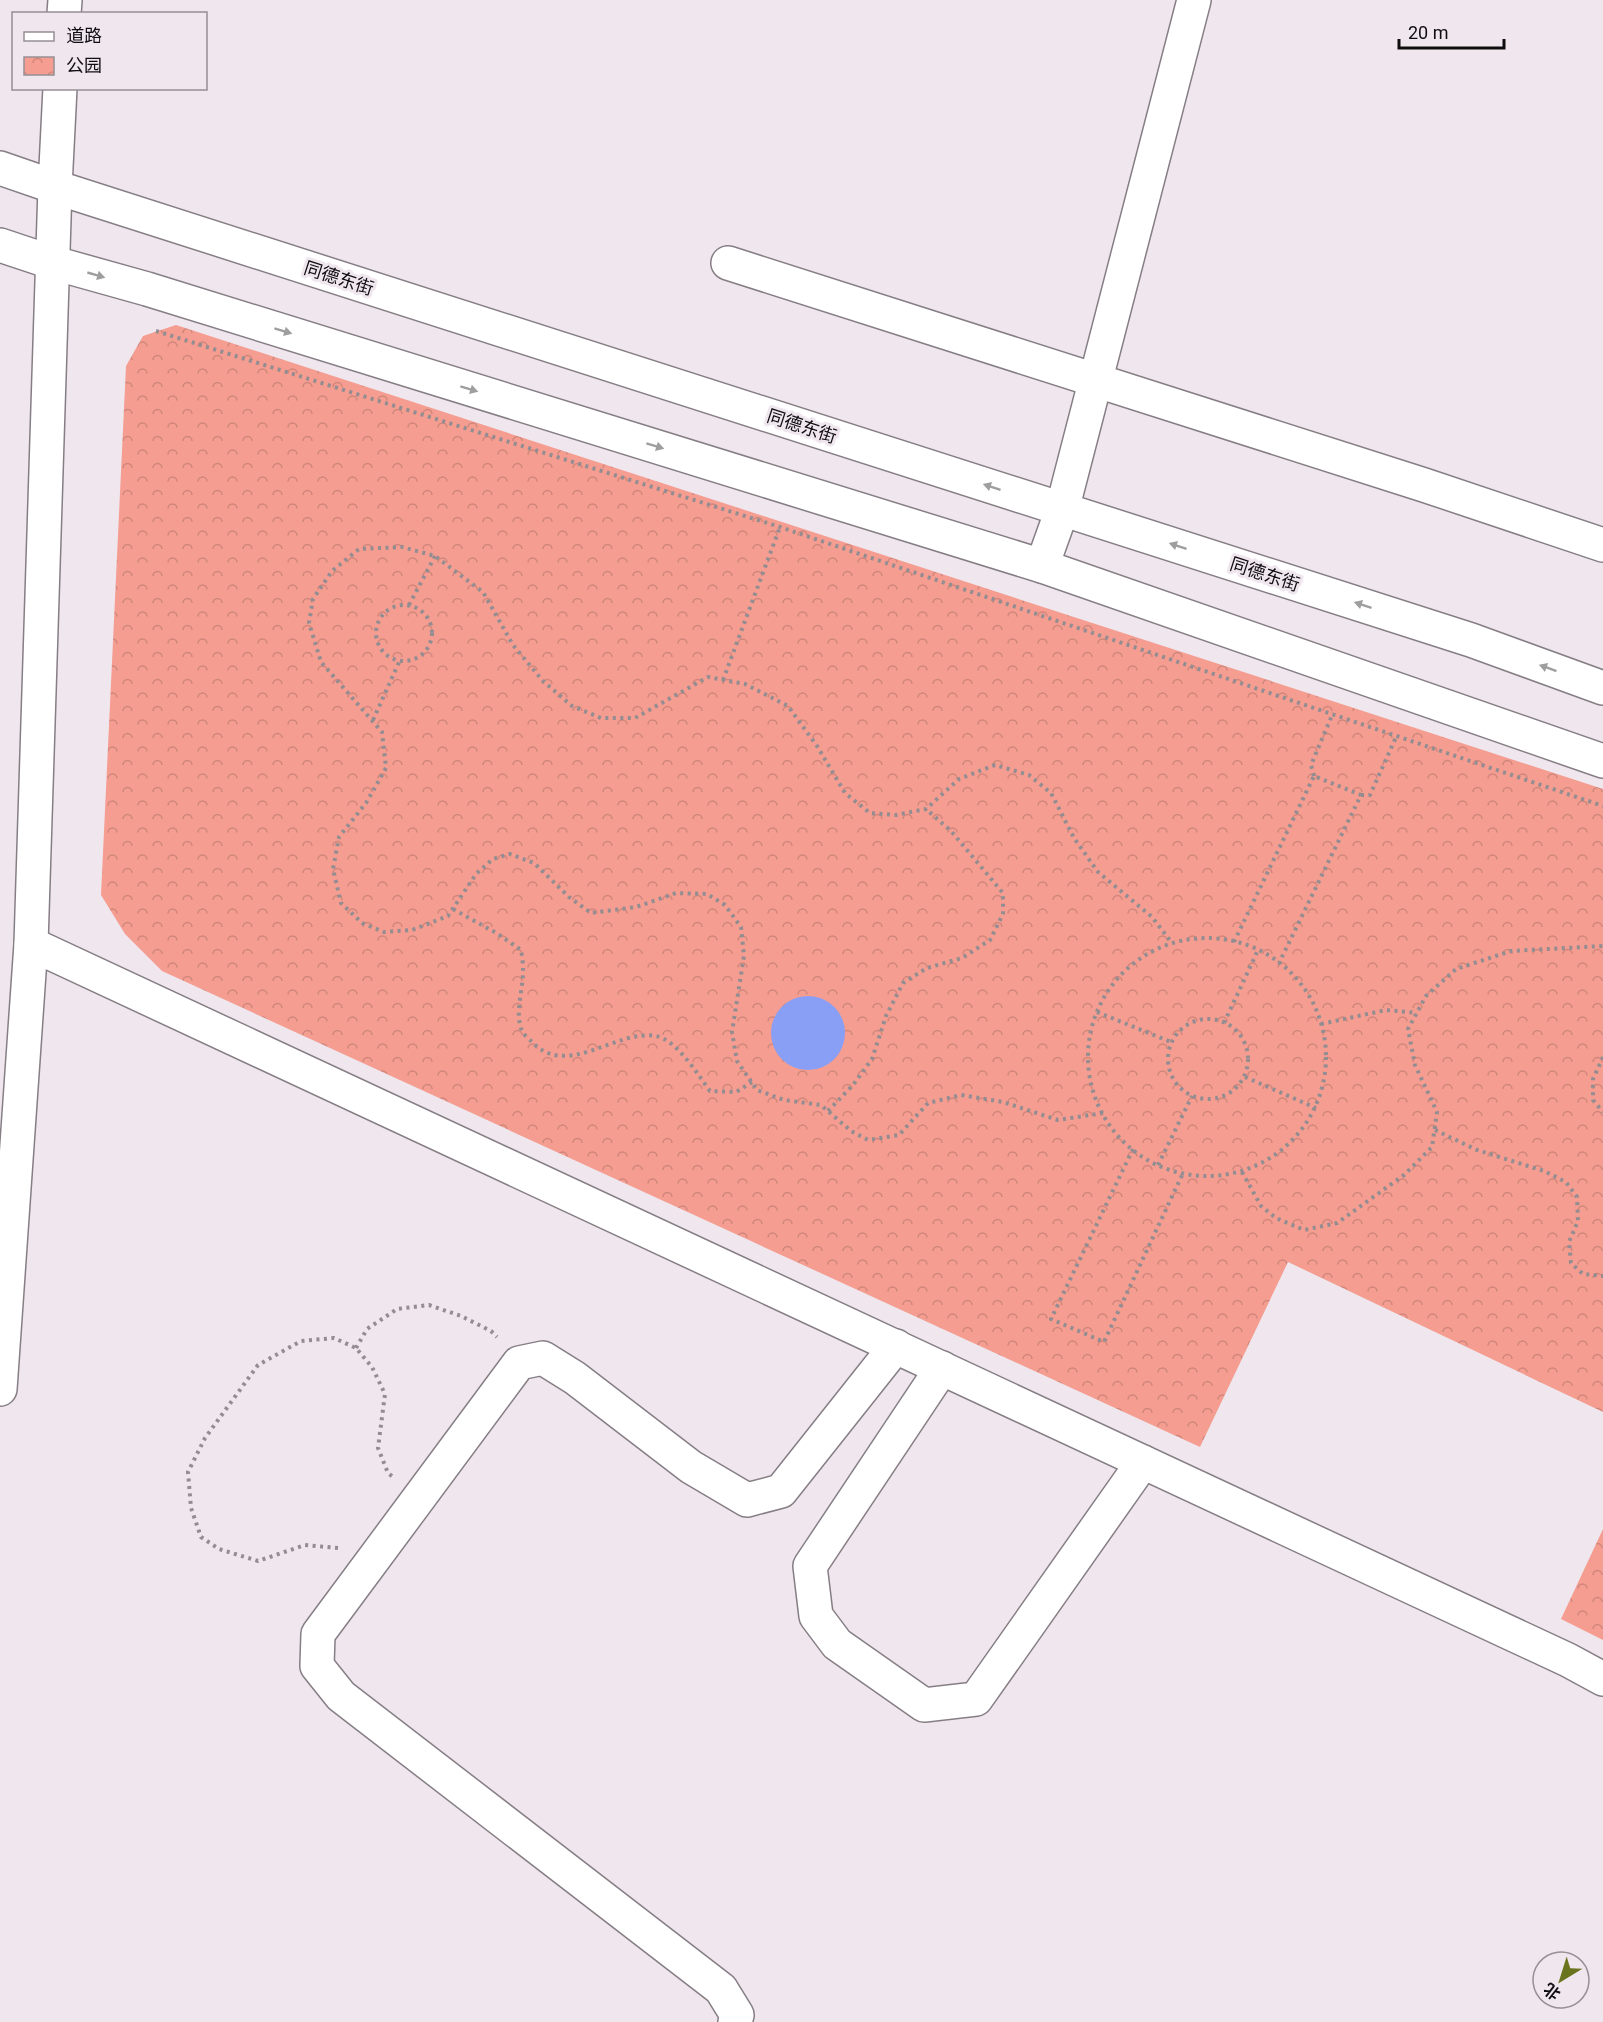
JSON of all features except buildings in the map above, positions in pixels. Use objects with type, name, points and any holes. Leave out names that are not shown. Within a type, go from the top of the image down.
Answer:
[{"type":"main road","points":[[1042,566],[1062,510],[1194,0]]},
{"type":"main road","points":[[0,1389],[32,944],[60,90]]},
{"type":"main road","name":"同德东街","points":[[0,168],[55,188],[1471,640],[1603,688]]},
{"type":"main road","points":[[0,245],[1042,566],[1603,761]]},
{"type":"main road","points":[[728,263],[1424,484],[1603,545]]},
{"type":"main road","points":[[32,944],[1568,1660],[1603,1679]]},
{"type":"main road","points":[[735,2022],[737,2015],[721,1989],[340,1696],[317,1666],[318,1634],[519,1363],[543,1358],[575,1378],[691,1467],[747,1500],[780,1491],[896,1347]]},
{"type":"main road","points":[[942,1368],[810,1566],[816,1616],[837,1644],[924,1705],[976,1699],[1143,1462]]},
{"type":"path","points":[[156,331],[780,527],[1603,806]]},
{"type":"path","points":[[723,680],[780,527]]},
{"type":"path","points":[[1103,1113],[1058,1120],[1003,1102],[961,1095],[928,1104],[899,1135],[868,1140],[851,1131],[821,1105],[784,1100],[758,1090],[737,1061],[732,1032],[744,956],[741,927],[725,905],[707,894],[676,892],[636,907],[591,913],[569,897],[534,863],[510,855],[493,859],[476,874],[448,916],[412,930],[384,932],[362,923],[341,903],[333,869],[339,837],[366,802],[386,768],[382,732],[321,662],[309,623],[313,599],[332,571],[359,549],[402,547],[435,555],[483,592],[513,645],[543,681],[572,706],[601,718],[635,718],[708,677],[745,684],[788,706],[817,746],[845,793],[870,813],[896,815],[926,809],[960,779],[995,765],[1029,775],[1052,793],[1074,838],[1098,872],[1152,917],[1172,943]]},
{"type":"path","points":[[409,605],[435,555]]},
{"type":"path","points":[[409,605],[421,610],[429,620],[432,632],[430,644],[423,654],[412,660],[400,660],[388,656],[380,646],[376,634],[378,622],[386,612],[397,606],[409,605]]},
{"type":"path","points":[[373,720],[400,660]]},
{"type":"path","points":[[1234,942],[1314,776],[1311,765],[1333,713]]},
{"type":"path","points":[[1314,776],[1361,795],[1370,795],[1397,735]]},
{"type":"path","points":[[1279,963],[1361,795]]},
{"type":"path","points":[[828,1111],[854,1086],[872,1059],[886,1016],[903,983],[927,968],[962,958],[990,940],[1003,914],[1003,893],[951,831],[926,809]]},
{"type":"path","points":[[453,909],[498,934],[521,950],[523,968],[519,1008],[522,1032],[540,1051],[562,1057],[587,1053],[629,1038],[657,1036],[675,1046],[710,1091],[736,1092],[752,1082]]},
{"type":"path","points":[[1197,939],[1222,939],[1234,942],[1258,950],[1279,963],[1289,970],[1305,990],[1317,1011],[1325,1035],[1324,1084],[1316,1108],[1303,1129],[1286,1148],[1265,1162],[1242,1172],[1218,1176],[1182,1173],[1146,1159],[1110,1125],[1098,1104],[1090,1080],[1088,1055],[1091,1030],[1097,1012],[1112,985],[1129,967],[1149,953],[1172,943],[1197,939]]},
{"type":"path","points":[[1242,1172],[1261,1206],[1275,1218],[1304,1230],[1338,1223],[1404,1175],[1432,1147],[1437,1112],[1415,1065],[1408,1029],[1426,996],[1456,969],[1511,951],[1603,946]]},
{"type":"path","points":[[1224,1023],[1258,950]]},
{"type":"path","points":[[1321,1024],[1386,1010],[1417,1013]]},
{"type":"path","points":[[1097,1012],[1171,1042]]},
{"type":"path","points":[[1204,1019],[1224,1023],[1231,1026],[1241,1036],[1248,1049],[1249,1063],[1245,1077],[1237,1088],[1226,1096],[1212,1100],[1198,1099],[1185,1093],[1175,1083],[1169,1070],[1168,1056],[1171,1042],[1179,1031],[1191,1023],[1204,1019]]},
{"type":"path","points":[[1603,1057],[1593,1079],[1593,1100],[1603,1112]]},
{"type":"path","points":[[1245,1077],[1316,1108]]},
{"type":"path","points":[[1158,1165],[1192,1096]]},
{"type":"path","points":[[1435,1130],[1478,1150],[1544,1171],[1566,1182],[1577,1197],[1578,1221],[1569,1242],[1571,1263],[1583,1274],[1603,1276]]},
{"type":"path","points":[[1133,1149],[1051,1319],[1104,1342],[1182,1173]]},
{"type":"path","points":[[356,1348],[366,1329],[397,1310],[429,1305],[461,1316],[491,1331],[519,1363]]},
{"type":"path","points":[[372,1561],[344,1549],[305,1545],[258,1561],[219,1549],[201,1537],[191,1508],[188,1472],[206,1438],[258,1365],[301,1341],[333,1338],[356,1348],[372,1367],[385,1394],[378,1448],[388,1473],[417,1501]]},
{"type":"green space","points":[[176,325],[1603,789],[1603,1412],[1288,1262],[1200,1447],[162,971],[125,934],[101,895],[126,366],[143,336]]},
{"type":"green space","points":[[1603,1529],[1603,1640],[1561,1619]]},
{"type":"water","points":[[815,996],[835,1006],[843,1019],[845,1033],[843,1047],[835,1060],[822,1068],[801,1070],[781,1060],[773,1047],[771,1026],[781,1006],[794,998]]}]
